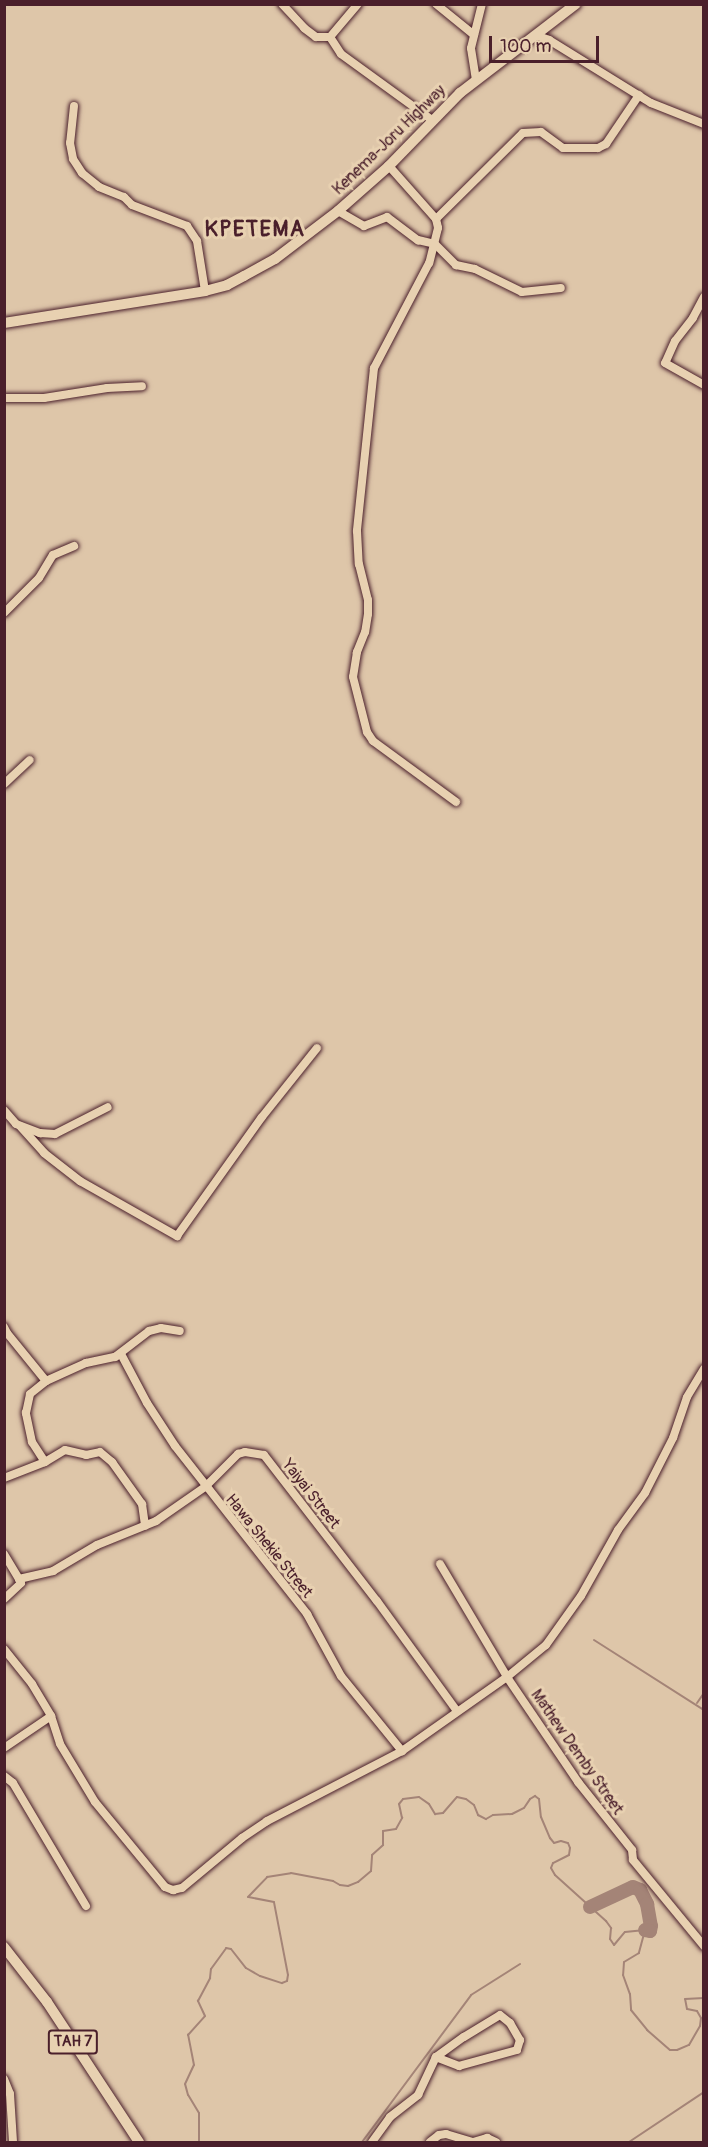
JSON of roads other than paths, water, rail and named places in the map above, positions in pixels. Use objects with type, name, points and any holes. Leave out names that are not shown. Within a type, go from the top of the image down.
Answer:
[{"type":"highway","name":"Kenema-Joru Highway","points":[[4,323],[205,291],[227,285],[275,259],[338,211],[389,166],[432,120],[476,80],[538,36],[576,4]]},
{"type":"highway","name":"TAH 7","points":[[4,1947],[47,2002],[138,2141]]},
{"type":"street","points":[[282,4],[316,37],[330,37],[358,4]]},
{"type":"street","points":[[436,4],[474,35]]},
{"type":"street","points":[[476,80],[471,60],[474,35],[483,4]]},
{"type":"street","points":[[538,36],[549,40],[660,108],[704,124]]},
{"type":"street","points":[[330,37],[341,54],[432,120]]},
{"type":"street","points":[[436,219],[523,133],[541,132],[563,148],[598,148],[606,144],[639,95]]},
{"type":"street","points":[[74,106],[70,143],[73,159],[82,173],[99,187],[124,197],[132,205],[187,226],[197,242],[205,291]]},
{"type":"street","points":[[389,166],[436,219],[438,228],[435,244],[419,284],[374,368],[357,531],[359,564],[368,600],[368,614],[355,658],[353,677],[367,732],[373,741],[456,802]]},
{"type":"street","points":[[338,211],[364,226],[387,218],[418,240],[435,244],[456,265],[475,269],[522,292],[561,288]]},
{"type":"street","points":[[704,297],[693,318],[675,341],[665,363],[704,385]]},
{"type":"street","points":[[4,398],[44,398],[107,388],[142,386]]},
{"type":"street","points":[[4,613],[39,578],[53,555],[74,546]]},
{"type":"street","points":[[4,784],[30,760]]},
{"type":"street","points":[[20,1126],[44,1153],[80,1181],[177,1236],[262,1117],[316,1048]]},
{"type":"street","points":[[4,1110],[7,1122],[40,1133],[55,1134],[108,1107]]},
{"type":"street","points":[[45,1462],[32,1442],[26,1413],[30,1394],[46,1381],[74,1368],[115,1358],[149,1331],[161,1328],[180,1331]]},
{"type":"street","points":[[5,1331],[46,1381]]},
{"type":"street","name":"Hawa Shekie Street","points":[[121,1353],[147,1403],[205,1487],[307,1614],[341,1676],[402,1752]]},
{"type":"street","points":[[4,1649],[32,1684],[51,1716],[60,1743],[95,1802],[149,1870],[165,1887],[173,1890],[191,1883],[242,1838],[267,1821],[402,1752],[507,1677],[546,1645],[581,1596],[618,1530],[645,1493],[673,1438],[687,1397],[704,1369]]},
{"type":"street","points":[[4,1478],[45,1462],[65,1450],[86,1455],[100,1452],[112,1462],[142,1504],[145,1526]]},
{"type":"street","name":"Yaiyai Street","points":[[19,1579],[53,1571],[97,1545],[145,1526],[205,1487],[238,1454],[245,1452],[264,1455],[377,1601],[457,1711]]},
{"type":"street","points":[[4,1554],[21,1584],[4,1599]]},
{"type":"street","name":"Mathew Demby Street","points":[[440,1564],[507,1677],[578,1782],[632,1850],[633,1860],[704,1946]]},
{"type":"street","points":[[4,1748],[51,1716]]},
{"type":"street","points":[[4,1776],[13,1783],[86,1906]]},
{"type":"street","points":[[372,2142],[390,2117],[418,2095],[436,2057],[500,2014],[510,2023],[520,2040],[517,2050],[459,2066],[436,2057]]},
{"type":"street","points":[[4,2079],[10,2094],[13,2142]]},
{"type":"street","points":[[430,2142],[446,2134],[473,2142],[487,2138],[496,2142]]},
{"type":"waterway","points":[[594,1640],[704,1710]]},
{"type":"waterway","points":[[697,1703],[704,1693]]},
{"type":"waterway","points":[[199,2142],[199,2113],[188,2095],[185,2084],[194,2065],[188,2035],[205,2016],[198,2001],[210,1978],[211,1969],[226,1948],[231,1949],[246,1968],[260,1976],[282,1983],[287,1981],[288,1975],[274,1902],[248,1897],[267,1877],[291,1873],[333,1881],[340,1885],[348,1886],[358,1882],[371,1871],[372,1855],[383,1845],[383,1831],[396,1829],[402,1818],[399,1804],[403,1799],[419,1797],[429,1804],[435,1814],[443,1813],[457,1797],[466,1799],[474,1805],[478,1815],[486,1819],[493,1815],[512,1814],[524,1808],[535,1796],[539,1799],[541,1817],[550,1838],[554,1843],[561,1841],[568,1843],[570,1848],[569,1855],[553,1863],[551,1868],[555,1875],[606,1921],[611,1928],[610,1939],[614,1945],[625,1932],[645,1930],[639,1953],[624,1962],[623,1975],[630,1994],[631,2010],[647,2030],[670,2050],[689,2045],[700,2026],[701,2018],[697,2011],[687,2009],[685,1999],[704,1998]]},
{"type":"waterway","points":[[590,1907],[633,1887],[640,1890],[647,1904],[651,1926],[650,1931],[645,1930]]},
{"type":"waterway","points":[[362,2142],[471,1995],[520,1964]]},
{"type":"waterway","points":[[629,2142],[704,2092]]},
{"type":"district","name":"KPETEMA","points":[[255,230]]}]
